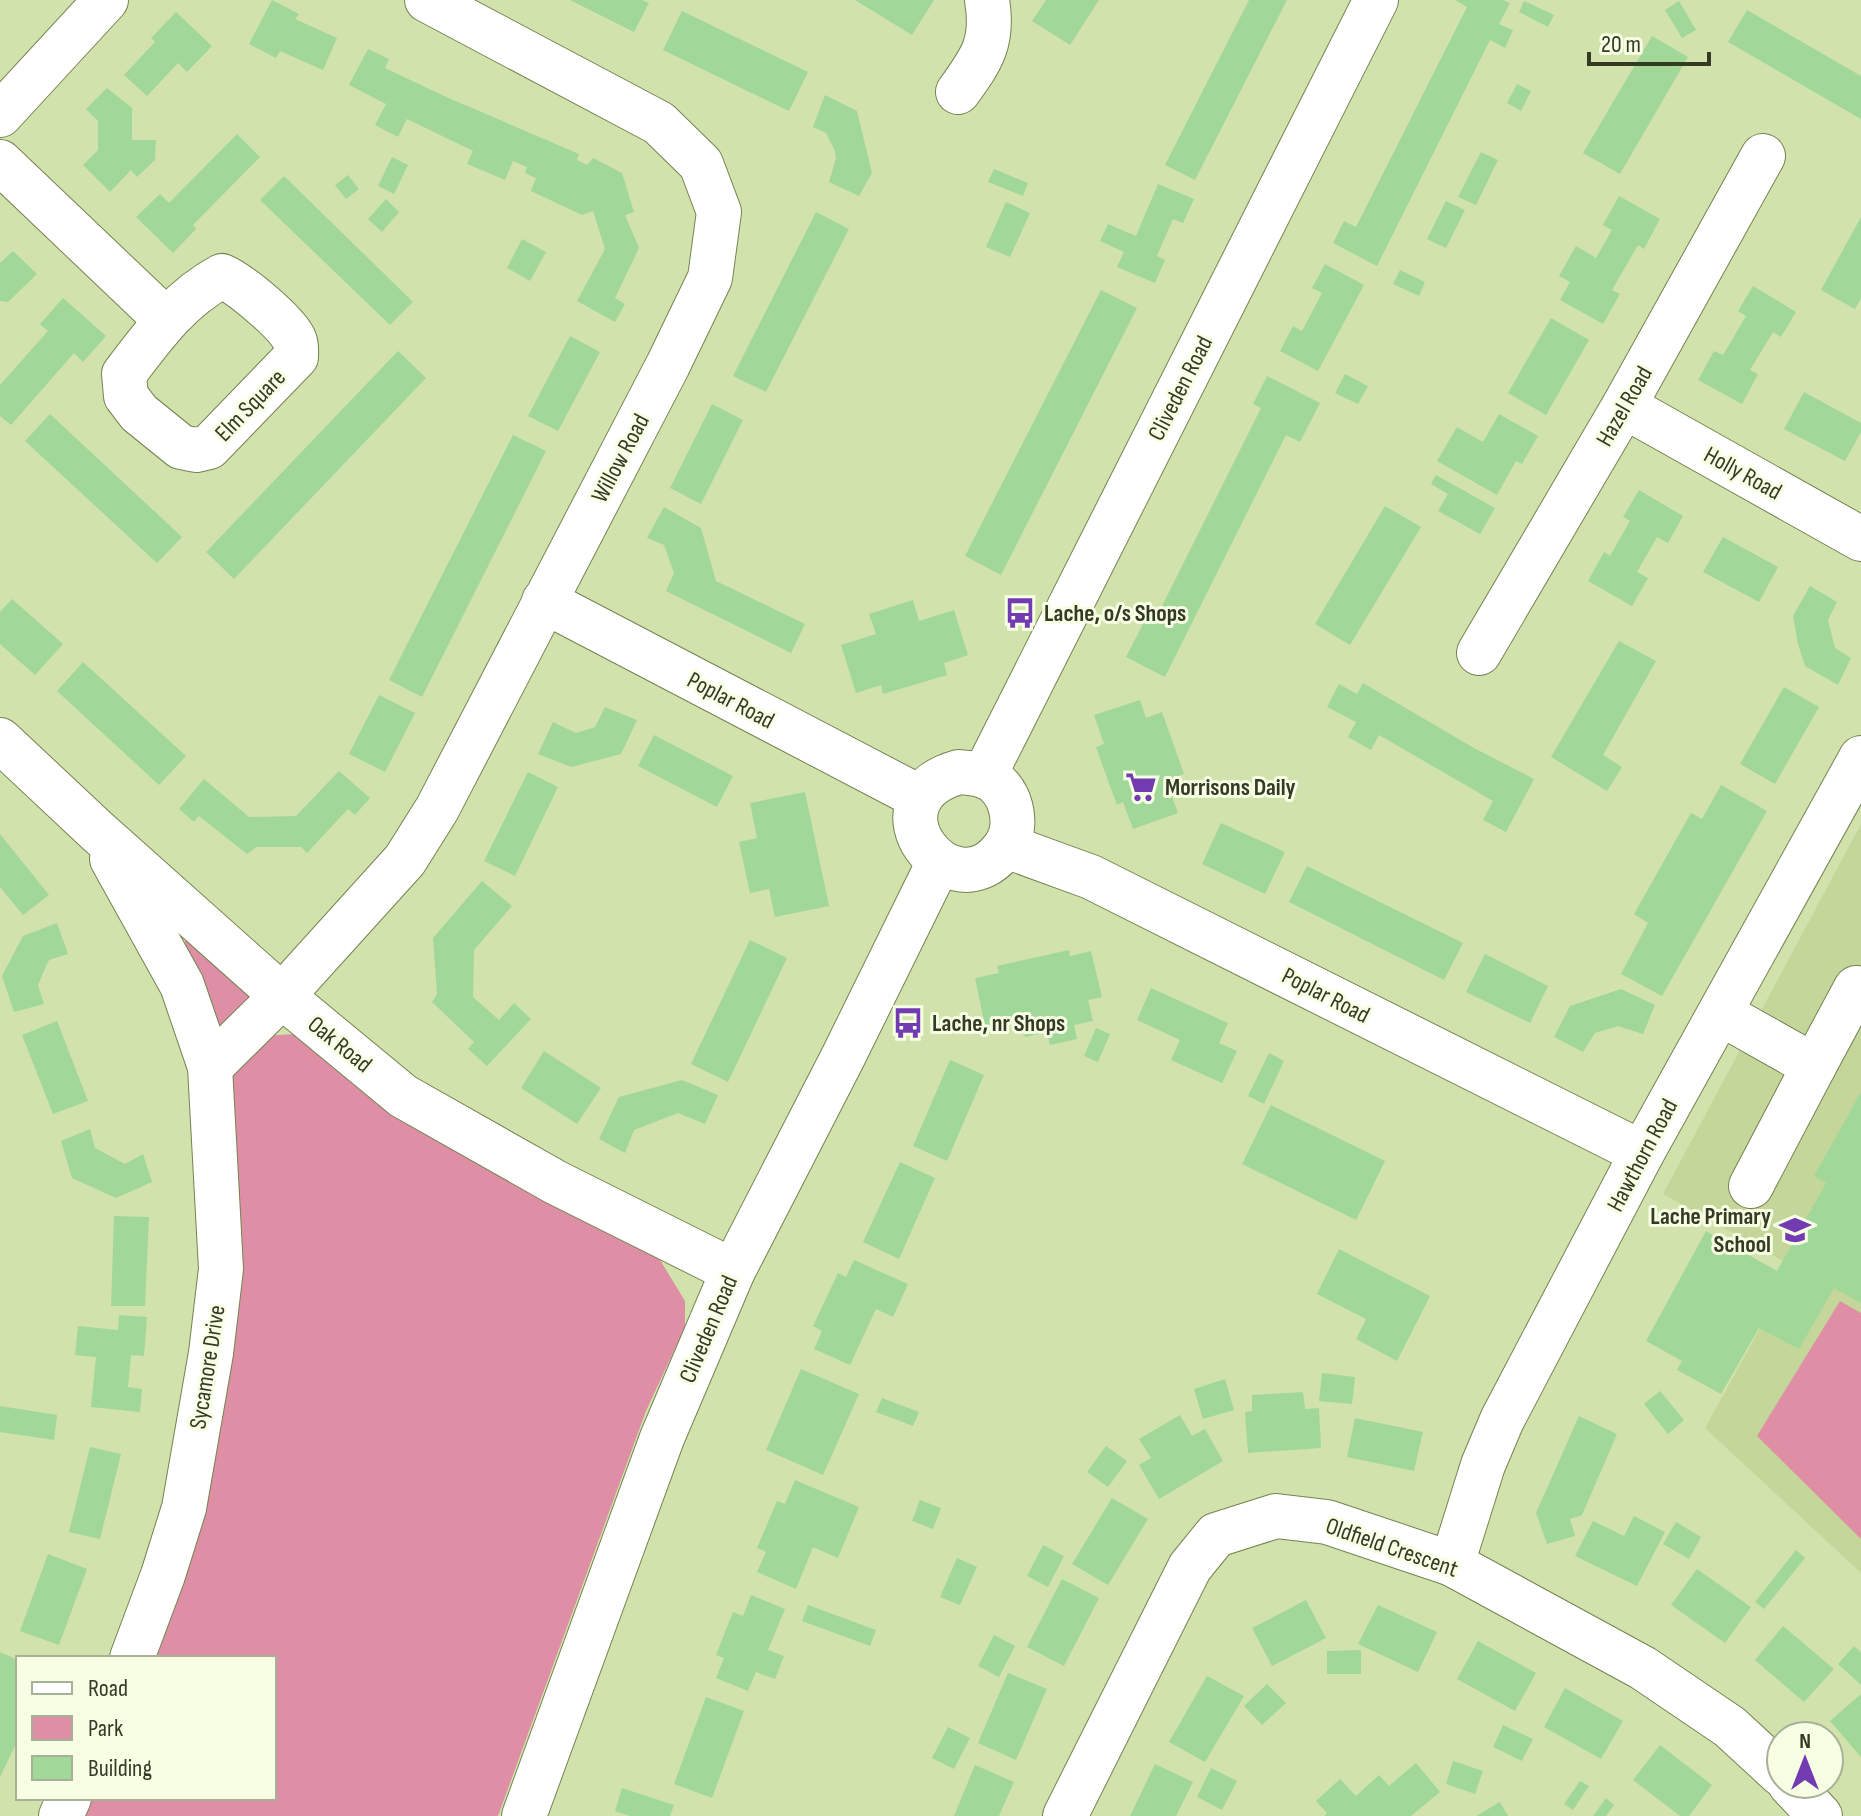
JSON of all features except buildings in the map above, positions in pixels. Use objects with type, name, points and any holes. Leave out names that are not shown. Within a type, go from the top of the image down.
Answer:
[{"type":"street","points":[[0,115],[106,0]]},
{"type":"street","name":"Willow Road","points":[[282,996],[405,860],[437,809],[668,365],[710,278],[719,212],[701,164],[659,123],[427,0]]},
{"type":"street","points":[[958,92],[984,56],[991,22],[987,0]]},
{"type":"street","name":"Cliveden Road","points":[[984,776],[1376,0]]},
{"type":"street","name":"Hazel Road","points":[[1479,653],[1624,406],[1763,156]]},
{"type":"street","points":[[0,162],[165,319]]},
{"type":"street","name":"Holly Road","points":[[1624,406],[1861,539]]},
{"type":"street","name":"Poplar Road","points":[[544,601],[919,797]]},
{"type":"street","name":"Oak Road","points":[[0,740],[282,996],[403,1096],[555,1182],[733,1271]]},
{"type":"street","name":"Hawthorn Road","points":[[1452,1564],[1483,1465],[1502,1420],[1642,1153],[1861,758]]},
{"type":"street","points":[[959,772],[984,776],[998,785],[1008,799],[1013,815],[1006,846],[995,858],[980,867],[964,870],[939,862],[926,851],[918,836],[915,820],[919,797],[943,777],[959,772]]},
{"type":"street","name":"Sycamore Drive","points":[[97,831],[182,985],[210,1067],[221,1269],[211,1353],[184,1508],[133,1656]]},
{"type":"street","name":"Poplar Road","points":[[1006,846],[1091,877],[1642,1153]]},
{"type":"street","name":"Cliveden Road","points":[[524,1816],[662,1438],[733,1271],[939,862]]},
{"type":"street","points":[[1751,1186],[1856,988]]},
{"type":"street","points":[[210,1067],[282,996]]},
{"type":"street","points":[[1720,1013],[1814,1066]]},
{"type":"street","name":"Oldfield Crescent","points":[[1065,1816],[1190,1567],[1216,1535],[1276,1516],[1327,1522],[1452,1564],[1643,1668],[1730,1727],[1765,1759]]},
{"type":"street","points":[[1805,1800],[1820,1816]]},
{"type":"shaded area","name":"Lache Primary School","points":[[1861,824],[1861,1573],[1705,1428],[1794,1267],[1663,1194]]},
{"type":"green space","points":[[185,941],[200,942],[252,993],[240,1018],[226,1026],[211,1023],[181,959]]},
{"type":"green space","points":[[296,1034],[657,1255],[685,1301],[685,1327],[646,1411],[498,1816],[80,1816],[88,1800],[276,1800],[276,1656],[149,1656],[226,1106],[236,1064],[260,1036]]},
{"type":"green space","points":[[1840,1301],[1861,1313],[1861,1539],[1757,1436]]},
{"type":"place","name":"Lache, o/s Shops","points":[[1020,613]]},
{"type":"place","name":"Morrisons Daily","points":[[1141,787]]},
{"type":"place","name":"Lache, nr Shops","points":[[908,1023]]},
{"type":"place","name":"Lache Primary School","points":[[1795,1230]]}]
